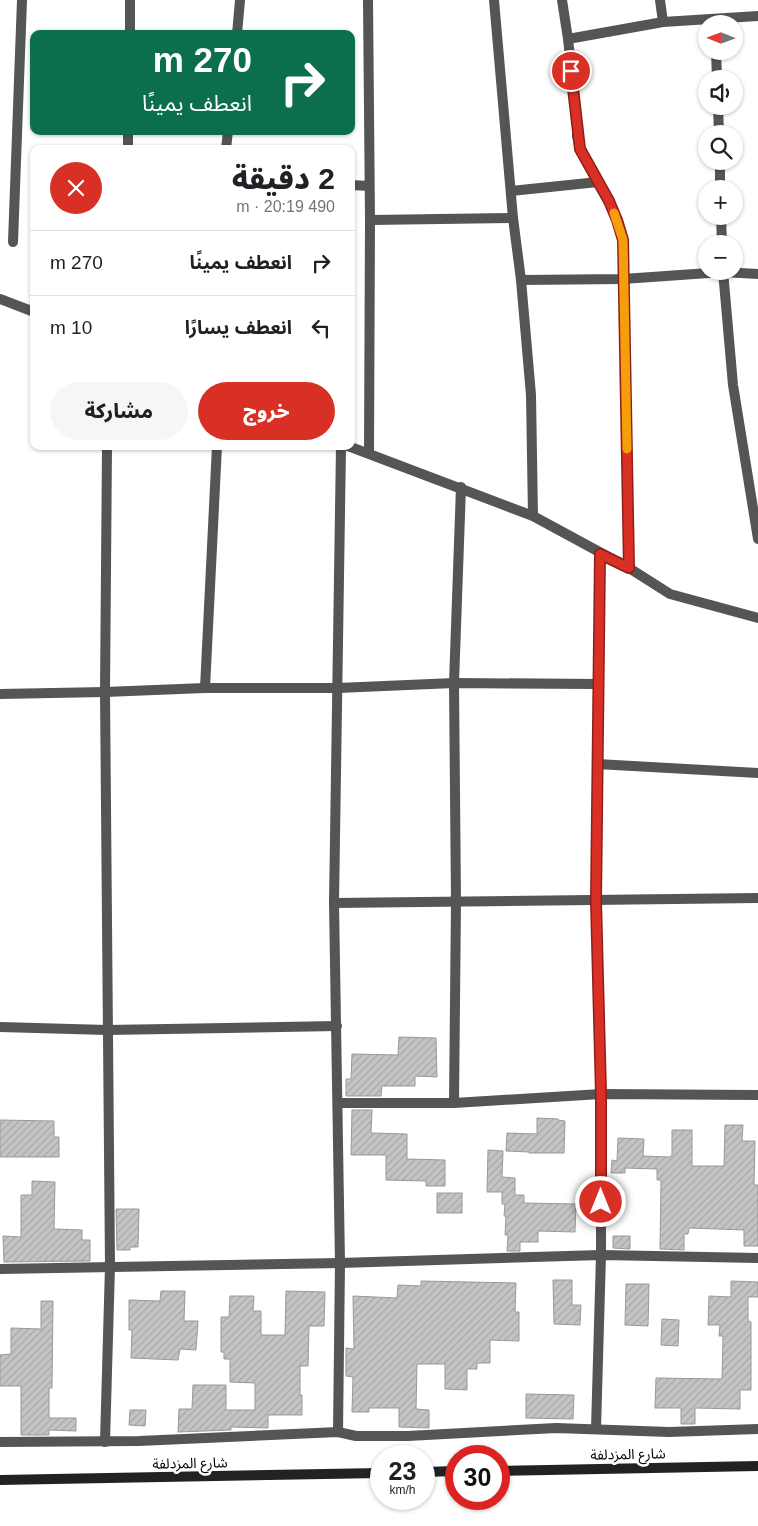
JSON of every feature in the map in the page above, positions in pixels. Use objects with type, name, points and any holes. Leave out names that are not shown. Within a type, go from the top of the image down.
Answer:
[{"type":"street","points":[[13,242],[22,0]]},
{"type":"street","points":[[130,0],[130,30]]},
{"type":"street","points":[[237,30],[240,0]]},
{"type":"street","points":[[368,0],[370,220],[369,453]]},
{"type":"street","points":[[494,0],[530,395],[533,516]]},
{"type":"street","points":[[562,0],[580,149],[609,201],[623,240],[629,568]]},
{"type":"street","points":[[660,0],[663,22]]},
{"type":"street","points":[[743,18],[758,16]]},
{"type":"street","points":[[568,39],[663,22],[698,21]]},
{"type":"street","points":[[511,191],[598,182]]},
{"type":"street","points":[[355,185],[369,186]]},
{"type":"street","points":[[370,220],[513,218]]},
{"type":"street","points":[[743,273],[758,274]]},
{"type":"street","points":[[521,280],[623,278],[698,274]]},
{"type":"street","points":[[724,280],[733,384],[758,539]]},
{"type":"street","points":[[0,299],[30,310]]},
{"type":"street","points":[[355,448],[533,516],[600,554],[629,568],[670,594],[758,618]]},
{"type":"street","points":[[105,1442],[110,1266],[105,692],[107,450]]},
{"type":"street","points":[[205,688],[218,450]]},
{"type":"street","points":[[338,1432],[340,1263],[334,903],[341,450]]},
{"type":"street","points":[[454,1103],[456,901],[454,683],[461,488]]},
{"type":"street","points":[[596,1429],[601,1255],[601,1094],[596,901],[600,554]]},
{"type":"street","points":[[0,694],[205,688],[338,688],[454,683],[598,684]]},
{"type":"street","points":[[597,764],[758,773]]},
{"type":"street","points":[[334,903],[758,898]]},
{"type":"street","points":[[0,1027],[107,1030],[337,1026]]},
{"type":"street","points":[[338,1103],[454,1103],[601,1094],[758,1094]]},
{"type":"street","points":[[0,1269],[340,1263],[601,1255],[758,1258]]},
{"type":"street","points":[[0,1442],[105,1442],[338,1432],[356,1436],[408,1436],[556,1428],[669,1432],[758,1429]]},
{"type":"street","name":"شارع المزدلفة","points":[[510,1471],[758,1466]]},
{"type":"street","name":"شارع المزدلفة","points":[[0,1480],[370,1473]]},
{"type":"building","points":[[399,1037],[436,1038],[437,1077],[415,1076],[415,1086],[382,1086],[381,1096],[346,1096],[346,1079],[351,1079],[352,1054],[398,1055]]},
{"type":"building","points":[[352,1110],[372,1110],[371,1133],[407,1134],[407,1159],[445,1160],[445,1186],[426,1186],[426,1181],[386,1180],[386,1155],[351,1155]]},
{"type":"building","points":[[537,1118],[565,1121],[564,1153],[506,1151],[507,1133],[537,1134]]},
{"type":"building","points":[[0,1120],[54,1121],[54,1137],[59,1137],[59,1157],[0,1157]]},
{"type":"building","points":[[725,1125],[743,1125],[742,1141],[755,1141],[754,1185],[758,1185],[758,1246],[744,1246],[744,1230],[689,1228],[688,1234],[684,1234],[684,1250],[660,1249],[661,1180],[657,1180],[657,1169],[625,1168],[625,1173],[611,1173],[612,1160],[617,1161],[618,1138],[644,1139],[643,1156],[670,1157],[672,1155],[672,1130],[692,1130],[692,1166],[724,1166]]},
{"type":"building","points":[[488,1150],[503,1151],[502,1177],[515,1178],[515,1195],[524,1195],[524,1203],[576,1204],[575,1232],[538,1231],[538,1242],[520,1242],[520,1251],[507,1251],[508,1235],[505,1235],[506,1216],[504,1216],[505,1204],[502,1204],[502,1192],[487,1192]]},
{"type":"building","points":[[32,1181],[55,1182],[54,1229],[82,1230],[82,1240],[90,1240],[90,1261],[4,1262],[3,1236],[21,1237],[21,1195],[32,1195]]},
{"type":"building","points":[[437,1193],[462,1193],[462,1213],[437,1213]]},
{"type":"building","points":[[116,1209],[139,1209],[138,1247],[130,1247],[130,1250],[117,1250]]},
{"type":"building","points":[[613,1236],[630,1236],[630,1249],[613,1248]]},
{"type":"building","points":[[553,1280],[572,1280],[572,1305],[581,1305],[580,1325],[554,1324]]},
{"type":"building","points":[[421,1281],[516,1283],[515,1312],[519,1312],[519,1341],[490,1340],[490,1363],[477,1363],[477,1369],[467,1369],[467,1390],[445,1389],[445,1364],[417,1364],[416,1409],[429,1410],[429,1428],[399,1427],[399,1408],[369,1408],[369,1412],[352,1412],[353,1377],[346,1376],[346,1348],[354,1349],[353,1296],[397,1298],[398,1285],[421,1286]]},
{"type":"building","points":[[731,1281],[758,1282],[758,1297],[748,1297],[748,1321],[751,1322],[751,1390],[740,1390],[740,1409],[695,1408],[695,1424],[681,1424],[681,1408],[655,1408],[656,1378],[722,1379],[723,1336],[719,1336],[720,1325],[708,1325],[709,1296],[731,1297]]},
{"type":"building","points":[[626,1284],[649,1284],[648,1326],[625,1325]]},
{"type":"building","points":[[161,1291],[185,1291],[184,1321],[198,1321],[196,1350],[180,1349],[178,1360],[131,1358],[132,1330],[129,1330],[129,1300],[160,1301]]},
{"type":"building","points":[[286,1291],[325,1292],[324,1326],[309,1326],[308,1366],[300,1366],[302,1415],[268,1415],[268,1428],[231,1427],[231,1430],[178,1432],[179,1409],[192,1409],[193,1385],[226,1385],[226,1410],[255,1410],[255,1383],[230,1382],[230,1359],[224,1359],[224,1352],[221,1352],[221,1317],[229,1317],[230,1296],[254,1296],[253,1311],[261,1311],[261,1335],[285,1335]]},
{"type":"building","points":[[41,1301],[53,1301],[52,1388],[49,1388],[49,1418],[76,1418],[76,1431],[49,1430],[49,1435],[21,1435],[21,1386],[0,1386],[0,1355],[11,1354],[11,1328],[41,1329]]},
{"type":"building","points":[[662,1319],[679,1320],[678,1346],[661,1345]]},
{"type":"building","points":[[526,1394],[574,1395],[573,1419],[526,1418]]},
{"type":"building","points":[[130,1410],[146,1410],[145,1426],[129,1425]]},
{"type":"slow traffic","points":[[614,213],[623,240],[627,449]]},
{"type":"route","points":[[571,71],[580,149],[609,201],[623,240],[629,568],[600,554],[596,901],[601,1094],[601,1202]]}]
